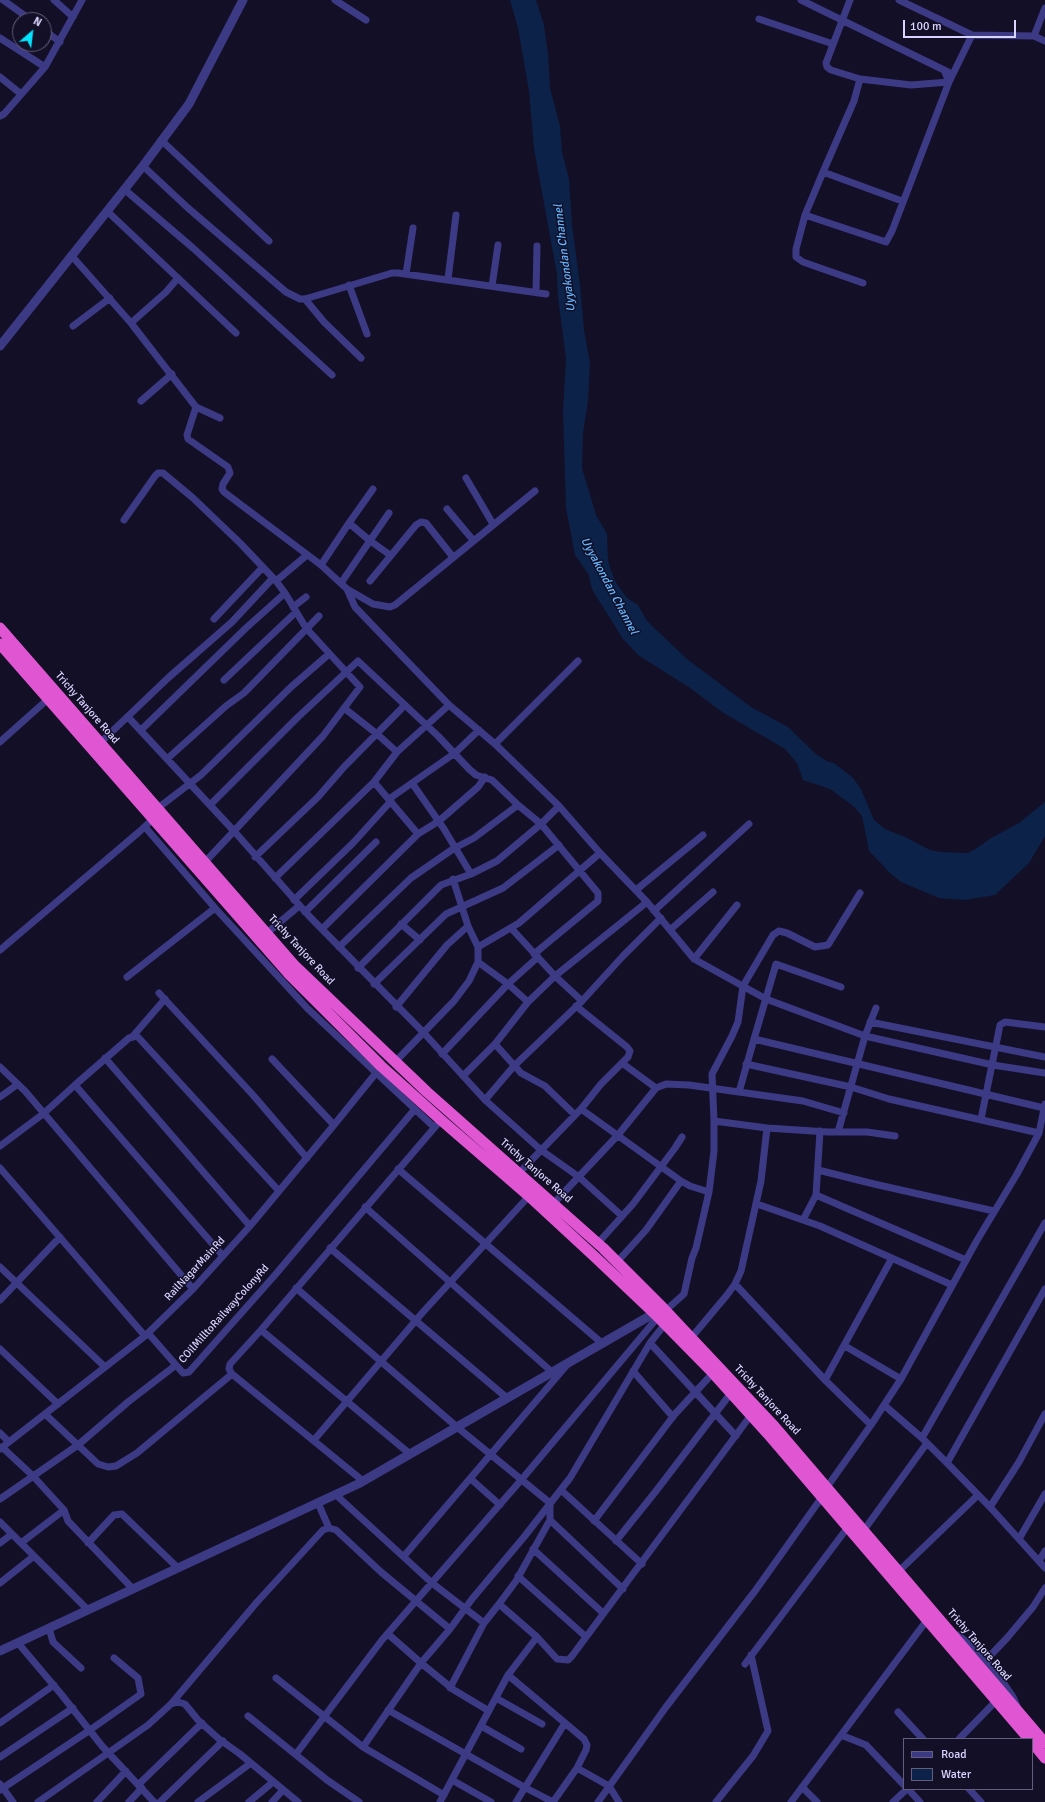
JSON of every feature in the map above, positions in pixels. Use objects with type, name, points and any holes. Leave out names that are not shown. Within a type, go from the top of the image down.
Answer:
[{"type":"highway","name":"Trichy Tanjore Road","points":[[0,628],[100,743],[155,814],[288,973],[382,1066],[437,1124],[529,1196],[661,1315],[691,1338],[774,1426],[824,1492],[848,1527],[1028,1738]]},
{"type":"highway","name":"Trichy Tanjore Road","points":[[0,644],[48,699],[155,814],[205,862],[295,966],[395,1062],[554,1203],[617,1262],[712,1373],[824,1492],[864,1530],[1045,1743]]},
{"type":"highway","points":[[1033,1743],[1045,1758]]},
{"type":"street","points":[[2,0],[19,12]]},
{"type":"street","points":[[54,0],[73,17]]},
{"type":"street","points":[[0,116],[4,114],[45,67],[82,0]]},
{"type":"street","points":[[0,346],[143,166],[189,104],[243,0]]},
{"type":"street","points":[[335,0],[366,20]]},
{"type":"street","points":[[801,0],[952,74]]},
{"type":"street","points":[[850,0],[826,63],[827,67],[831,70],[860,79],[911,85],[949,82]]},
{"type":"street","points":[[899,0],[972,35],[1034,36],[1045,41]]},
{"type":"street","points":[[1034,36],[1045,8]]},
{"type":"street","points":[[759,19],[833,44]]},
{"type":"street","points":[[805,215],[886,242],[892,231],[902,201],[952,74],[972,35]]},
{"type":"street","points":[[52,36],[60,42]]},
{"type":"street","points":[[0,38],[45,67]]},
{"type":"street","points":[[944,70],[949,82]]},
{"type":"street","points":[[0,77],[21,94]]},
{"type":"street","points":[[860,79],[854,101],[805,215],[796,249],[796,257],[803,262],[863,284]]},
{"type":"street","points":[[162,140],[269,241]]},
{"type":"street","points":[[143,166],[188,208],[293,297],[305,299],[392,273],[448,279],[546,294]]},
{"type":"street","points":[[823,172],[902,201]]},
{"type":"street","points":[[124,189],[193,248],[332,375]]},
{"type":"street","points":[[107,211],[236,333]]},
{"type":"street","points":[[448,279],[456,215]]},
{"type":"street","points":[[406,274],[413,228]]},
{"type":"street","points":[[492,286],[498,245]]},
{"type":"street","points":[[536,292],[537,246]]},
{"type":"street","points":[[71,255],[131,323],[172,374],[196,407],[220,418]]},
{"type":"street","points":[[131,323],[166,292],[178,278]]},
{"type":"street","points":[[349,285],[367,334]]},
{"type":"street","points":[[73,326],[110,298]]},
{"type":"street","points":[[305,299],[324,322],[361,358]]},
{"type":"street","points":[[141,401],[172,374]]},
{"type":"street","points":[[196,407],[187,435],[188,439],[228,467],[230,473],[223,484],[222,488],[224,492],[321,565],[347,589],[373,604],[390,607],[395,605],[473,540],[536,491]]},
{"type":"street","points":[[124,520],[155,476],[158,473],[163,472],[193,498],[240,543],[274,579],[285,592],[294,610],[306,628],[360,687],[323,736],[205,862]]},
{"type":"street","points":[[466,478],[493,524]]},
{"type":"street","points":[[321,565],[373,489]]},
{"type":"street","points":[[447,510],[473,540]]},
{"type":"street","points":[[341,583],[369,540],[389,513]]},
{"type":"street","points":[[370,580],[416,525],[421,522],[426,523],[453,557]]},
{"type":"street","points":[[349,524],[390,555]]},
{"type":"street","points":[[100,743],[168,678],[232,622],[274,579],[307,555]]},
{"type":"street","points":[[214,619],[263,567]]},
{"type":"street","points":[[347,589],[355,607],[449,705],[495,744],[559,806],[600,853],[647,902],[694,959],[766,999],[865,1036],[993,1065],[1045,1073]]},
{"type":"street","points":[[141,730],[285,592]]},
{"type":"street","points":[[224,680],[306,597]]},
{"type":"street","points":[[167,759],[226,706],[244,693],[319,616]]},
{"type":"street","points":[[0,950],[145,828],[155,814],[188,784],[201,775],[292,686],[329,654]]},
{"type":"street","points":[[210,805],[297,718],[358,661],[455,753],[476,775],[489,778],[500,786],[518,805],[541,824],[598,894],[598,901],[536,955],[442,1054]]},
{"type":"street","points":[[495,744],[578,662]]},
{"type":"street","points":[[0,742],[48,699]]},
{"type":"street","points":[[255,856],[318,797],[405,705]]},
{"type":"street","points":[[274,878],[374,782],[397,752],[427,727],[449,705]]},
{"type":"street","points":[[344,708],[397,752]]},
{"type":"street","points":[[128,717],[188,784],[234,831],[296,903],[396,1007],[423,1032],[485,1100],[541,1150],[579,1178],[622,1216]]},
{"type":"street","points":[[266,933],[353,843],[390,800],[455,753],[479,730]]},
{"type":"street","points":[[322,929],[418,834],[439,821],[478,786],[485,777]]},
{"type":"street","points":[[374,782],[418,834]]},
{"type":"street","points":[[412,783],[439,821],[471,874]]},
{"type":"street","points":[[339,947],[411,878],[455,848],[474,838],[518,805]]},
{"type":"street","points":[[358,968],[441,884],[471,874],[497,861],[541,824],[559,806]]},
{"type":"street","points":[[654,911],[749,824]]},
{"type":"street","points":[[145,828],[215,908],[307,1008],[414,1109],[437,1124],[261,1330],[230,1364],[228,1369],[232,1374],[363,1481]]},
{"type":"street","points":[[636,890],[703,835]]},
{"type":"street","points":[[305,912],[376,842]]},
{"type":"street","points":[[374,984],[446,914],[503,888],[559,845]]},
{"type":"street","points":[[478,947],[511,928],[580,872],[600,853]]},
{"type":"street","points":[[395,1062],[454,1001],[469,981],[478,962],[478,947],[468,926],[453,879]]},
{"type":"street","points":[[670,930],[713,892]]},
{"type":"street","points":[[296,1754],[388,1634],[500,1505],[661,1315],[684,1294],[709,1192],[714,1151],[712,1074],[738,1022],[743,986],[773,935],[779,931],[815,947],[828,945],[860,894]]},
{"type":"street","points":[[463,1076],[495,1044],[528,1002],[555,976],[647,902]]},
{"type":"street","points":[[694,959],[737,905]]},
{"type":"street","points":[[127,977],[215,908]]},
{"type":"street","points":[[485,1100],[514,1066],[582,1001],[661,918]]},
{"type":"street","points":[[401,924],[420,940]]},
{"type":"street","points":[[396,1007],[447,945],[468,926]]},
{"type":"street","points":[[511,928],[555,976],[582,1001]]},
{"type":"street","points":[[478,962],[508,984],[528,1002]]},
{"type":"street","points":[[739,1092],[776,964],[780,964],[840,987]]},
{"type":"street","points":[[159,993],[307,1158]]},
{"type":"street","points":[[0,1146],[43,1114],[105,1058],[129,1038],[134,1036],[165,1000]]},
{"type":"street","points":[[519,1173],[581,1109],[601,1084],[628,1057],[630,1051],[627,1047],[576,1006]]},
{"type":"street","points":[[838,1132],[865,1036],[876,1008]]},
{"type":"street","points":[[870,1022],[1045,1057]]},
{"type":"street","points":[[981,1119],[1000,1025],[1002,1022],[1045,1027]]},
{"type":"street","points":[[134,1036],[140,1038],[279,1191]]},
{"type":"street","points":[[598,1802],[666,1707],[759,1585],[901,1379],[966,1260],[1039,1133],[1045,1106],[986,1094],[754,1039]]},
{"type":"street","points":[[495,1044],[524,1076],[545,1086],[575,1115]]},
{"type":"street","points":[[105,1058],[250,1226]]},
{"type":"street","points":[[272,1059],[334,1125]]},
{"type":"street","points":[[622,1063],[656,1088]]},
{"type":"street","points":[[746,1064],[851,1087],[889,1099],[1039,1133]]},
{"type":"street","points":[[0,1067],[18,1084],[193,1289]]},
{"type":"street","name":"RailNagarMainRd","points":[[1,1448],[146,1335],[193,1289],[250,1226],[376,1072]]},
{"type":"street","points":[[0,1097],[18,1084]]},
{"type":"street","points":[[554,1203],[618,1135],[656,1088],[666,1084],[712,1088],[803,1101],[844,1113]]},
{"type":"street","points":[[75,1085],[223,1256]]},
{"type":"street","name":"COilMilltoRailwayColonyRd","points":[[0,1499],[78,1445],[128,1402],[176,1364],[183,1372],[189,1372],[275,1275],[414,1109]]},
{"type":"street","points":[[581,1109],[681,1181],[690,1186],[709,1192]]},
{"type":"street","points":[[714,1121],[766,1128],[867,1132],[894,1136]]},
{"type":"street","points":[[691,1338],[735,1284],[741,1271],[757,1204],[761,1181],[766,1128]]},
{"type":"street","points":[[803,1220],[816,1195],[820,1131]]},
{"type":"street","points":[[598,1243],[662,1167],[682,1137]]},
{"type":"street","points":[[0,1168],[146,1335],[176,1364]]},
{"type":"street","points":[[398,1169],[603,1344]]},
{"type":"street","points":[[818,1170],[994,1212]]},
{"type":"street","points":[[617,1262],[646,1230],[681,1181]]},
{"type":"street","points":[[816,1195],[966,1260]]},
{"type":"street","points":[[314,1440],[415,1321],[529,1196]]},
{"type":"street","points":[[757,1204],[820,1226],[952,1285]]},
{"type":"street","points":[[365,1207],[552,1372]]},
{"type":"street","points":[[864,1530],[924,1441],[1045,1223]]},
{"type":"street","points":[[0,1300],[60,1237]]},
{"type":"street","points":[[330,1248],[507,1398]]},
{"type":"street","points":[[826,1380],[892,1258]]},
{"type":"street","points":[[0,1267],[105,1367]]},
{"type":"street","points":[[735,1284],[826,1380],[871,1424]]},
{"type":"street","points":[[296,1288],[457,1427],[522,1479],[550,1504],[550,1520],[518,1576],[484,1624],[450,1688]]},
{"type":"street","points":[[947,1463],[1045,1289]]},
{"type":"street","points":[[363,1747],[421,1663],[450,1629],[574,1472],[650,1343],[661,1315]]},
{"type":"street","points":[[0,1651],[363,1481],[569,1362],[661,1315]]},
{"type":"street","points":[[261,1330],[410,1454]]},
{"type":"street","points":[[650,1343],[736,1436]]},
{"type":"street","points":[[845,1346],[901,1379]]},
{"type":"street","points":[[0,1349],[58,1404]]},
{"type":"street","points":[[404,1556],[569,1362]]},
{"type":"street","points":[[633,1371],[673,1417]]},
{"type":"street","points":[[594,1521],[673,1417],[712,1373]]},
{"type":"street","points":[[45,1414],[98,1464],[108,1467],[116,1466],[137,1453],[232,1374]]},
{"type":"street","points":[[616,1541],[656,1492],[731,1393]]},
{"type":"street","points":[[884,1405],[947,1463],[990,1507],[1045,1568]]},
{"type":"street","points":[[990,1507],[1019,1462],[1045,1414]]},
{"type":"street","points":[[499,1604],[537,1637],[557,1659],[562,1661],[568,1660],[642,1564],[751,1415]]},
{"type":"street","points":[[0,1433],[9,1442]]},
{"type":"street","points":[[1,1448],[33,1476],[64,1510],[68,1521],[133,1589]]},
{"type":"street","points":[[471,1479],[500,1505]]},
{"type":"street","points":[[561,1490],[642,1564]]},
{"type":"street","points":[[335,1494],[432,1583],[484,1624]]},
{"type":"street","points":[[1019,1539],[1045,1494]]},
{"type":"street","points":[[899,1571],[978,1495]]},
{"type":"street","points":[[318,1502],[329,1528]]},
{"type":"street","points":[[21,1543],[64,1510]]},
{"type":"street","points":[[88,1543],[114,1515],[122,1514],[178,1568]]},
{"type":"street","points":[[550,1520],[623,1589]]},
{"type":"street","points":[[0,1522],[88,1610]]},
{"type":"street","points":[[745,1664],[848,1527]]},
{"type":"street","points":[[38,1802],[148,1725],[171,1704],[257,1602],[323,1530],[329,1528],[336,1530],[381,1572],[450,1629]]},
{"type":"street","points":[[0,1543],[12,1534]]},
{"type":"street","points":[[533,1549],[603,1613]]},
{"type":"street","points":[[1039,1560],[1045,1551]]},
{"type":"street","points":[[0,1583],[34,1556]]},
{"type":"street","points":[[518,1576],[585,1636]]},
{"type":"street","points":[[986,1660],[1029,1612],[1045,1588]]},
{"type":"street","points":[[791,1802],[927,1620]]},
{"type":"street","points":[[49,1628],[54,1642],[81,1668]]},
{"type":"street","points":[[948,1628],[971,1645],[986,1660],[1007,1687],[1020,1713]]},
{"type":"street","points":[[388,1634],[450,1688],[489,1711]]},
{"type":"street","points":[[440,1802],[508,1675],[537,1637]]},
{"type":"street","points":[[18,1643],[108,1752],[154,1802]]},
{"type":"street","points":[[716,1802],[753,1756],[768,1731],[751,1655]]},
{"type":"street","points":[[13,1802],[1,1788],[90,1730],[141,1694],[138,1678],[114,1658]]},
{"type":"street","points":[[388,1710],[553,1802],[577,1768],[587,1745],[584,1739],[508,1675]]},
{"type":"street","points":[[276,1678],[363,1747],[444,1795]]},
{"type":"street","points":[[0,1723],[54,1685]]},
{"type":"street","points":[[496,1698],[542,1724]]},
{"type":"street","points":[[960,1738],[996,1701]]},
{"type":"street","points":[[171,1704],[178,1702],[185,1704],[202,1723],[223,1742],[298,1802]]},
{"type":"street","points":[[0,1757],[73,1708]]},
{"type":"street","points":[[898,1712],[922,1738]]},
{"type":"street","points":[[248,1716],[359,1802]]},
{"type":"street","points":[[129,1802],[140,1786],[202,1723]]},
{"type":"street","points":[[516,1802],[565,1723]]},
{"type":"street","points":[[481,1726],[521,1749]]},
{"type":"street","points":[[841,1735],[866,1746],[903,1784]]},
{"type":"street","points":[[160,1802],[223,1742]]},
{"type":"street","points":[[198,1802],[251,1763]]},
{"type":"street","points":[[577,1768],[609,1786],[619,1802]]},
{"type":"street","points":[[97,1802],[126,1771]]},
{"type":"street","points":[[452,1780],[491,1802]]},
{"type":"street","points":[[249,1802],[274,1782]]},
{"type":"street","points":[[802,1787],[817,1802]]},
{"type":"street","points":[[272,1802],[283,1790]]},
{"type":"street","points":[[893,1802],[906,1790]]},
{"type":"street","points":[[908,1790],[920,1802]]},
{"type":"street","points":[[970,1790],[981,1802]]},
{"type":"water","name":"Uyyakondan Channel","points":[[510,0],[536,0],[544,25],[548,54],[550,88],[560,126],[562,152],[569,179],[572,225],[584,330],[590,363],[588,401],[583,433],[582,468],[596,515],[607,534],[608,560],[617,584],[627,598],[638,605],[647,621],[687,659],[751,707],[788,727],[817,755],[829,762],[834,763],[853,778],[861,789],[874,820],[885,829],[905,837],[930,850],[968,853],[991,838],[1019,823],[1045,802],[1045,836],[1029,863],[995,895],[964,900],[939,898],[901,882],[869,851],[862,816],[853,806],[830,789],[803,780],[797,763],[785,749],[722,712],[690,688],[638,655],[623,639],[593,591],[589,575],[575,555],[566,508],[563,411],[566,359],[558,297],[557,274],[534,149],[529,91],[518,28]]}]
